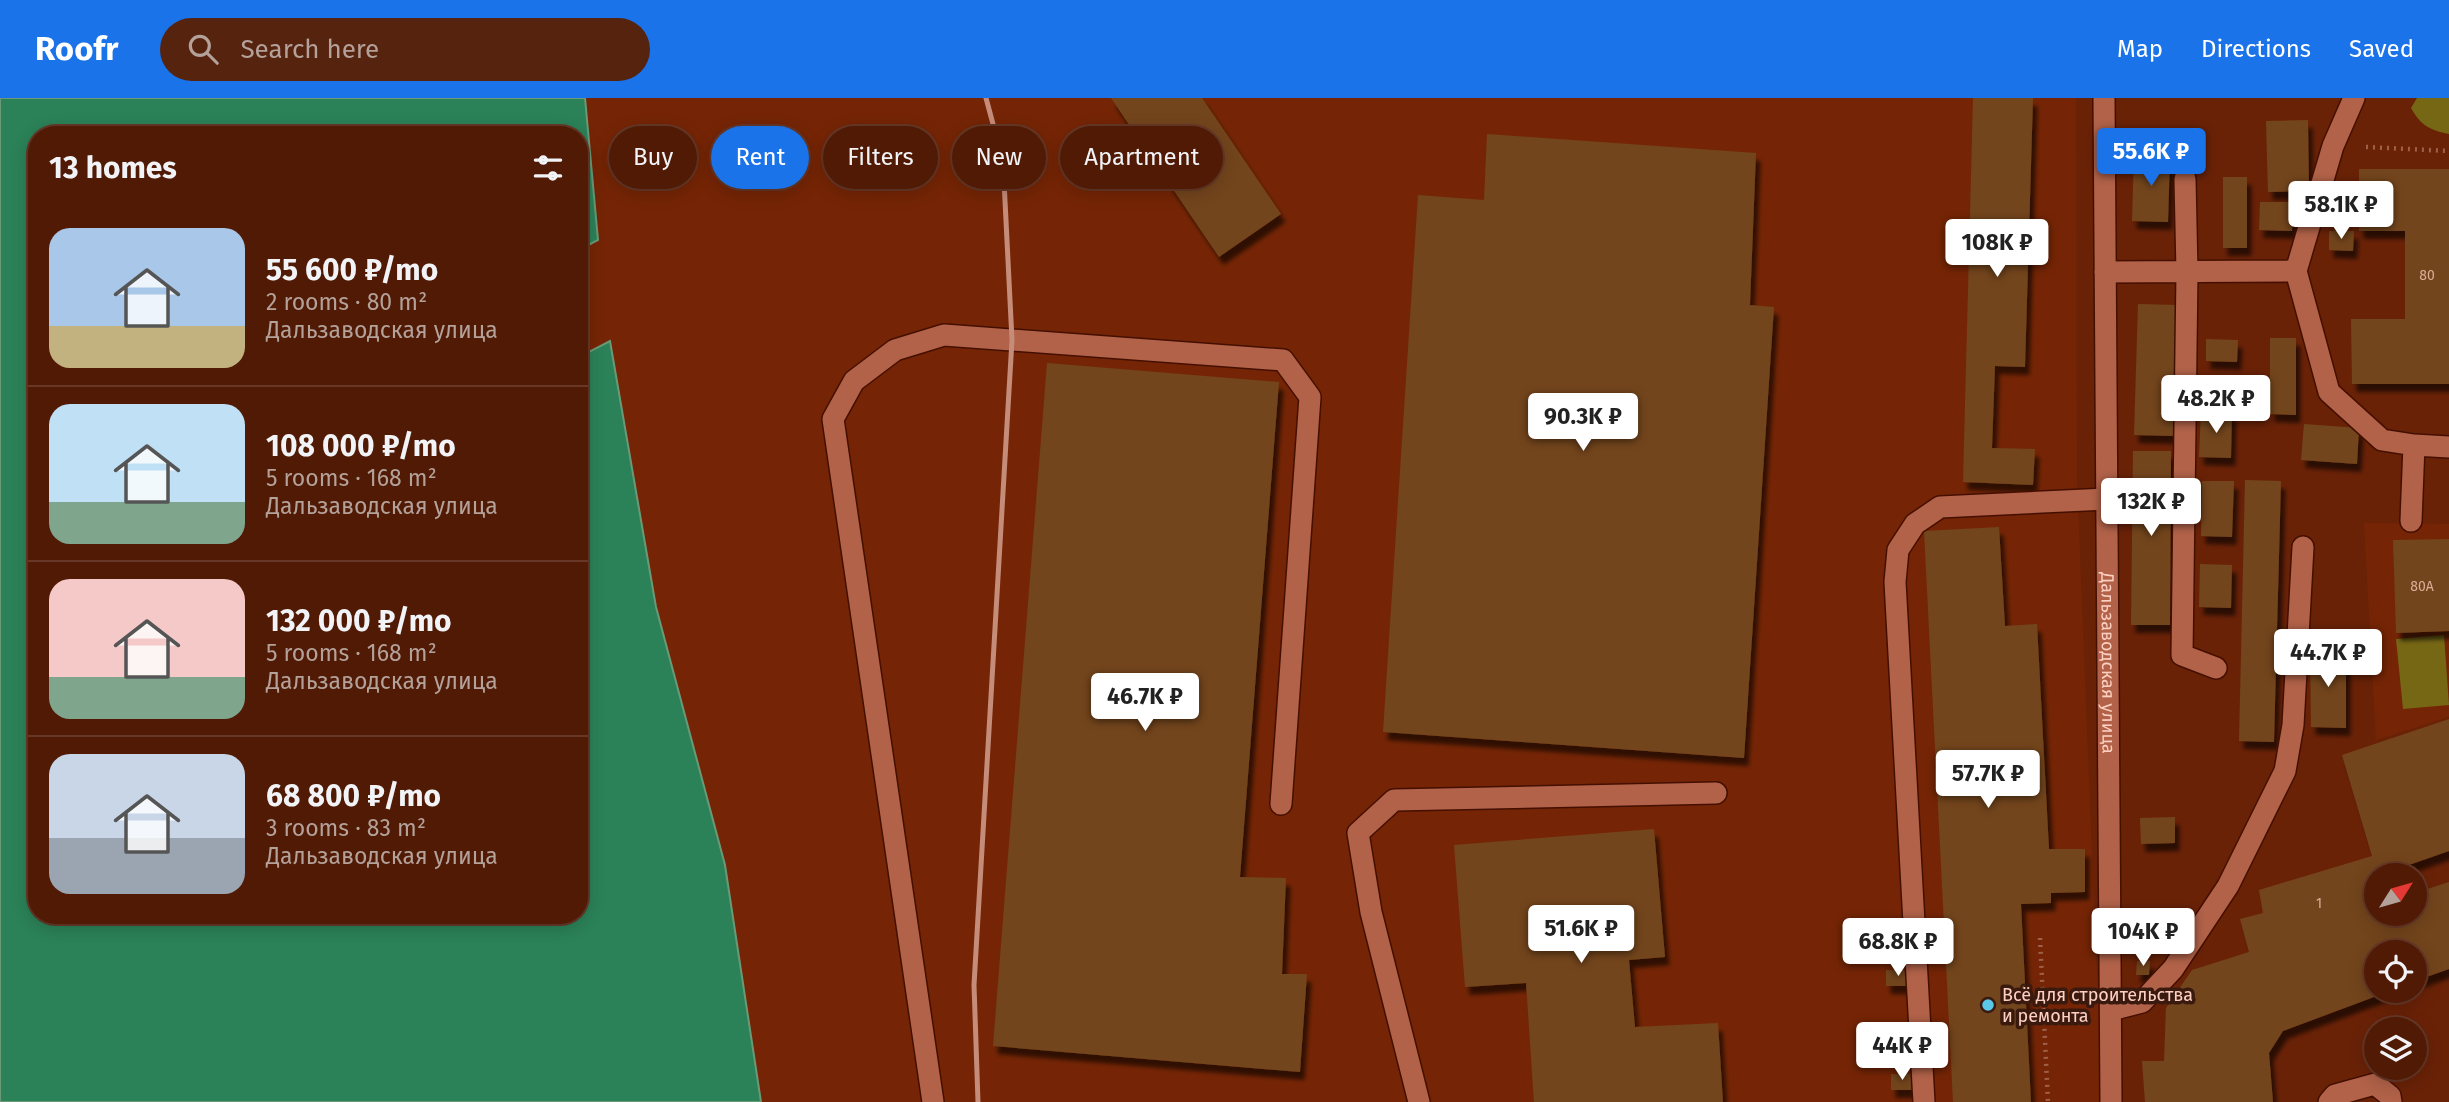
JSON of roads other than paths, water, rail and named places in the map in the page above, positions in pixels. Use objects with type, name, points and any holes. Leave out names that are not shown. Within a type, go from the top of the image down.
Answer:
[{"type":"street","name":"Дальзаводская улица","points":[[2104,98],[2111,1102]]},
{"type":"street","points":[[2354,98],[2333,146],[2296,271],[2329,392],[2382,440],[2449,447]]},
{"type":"street","points":[[2185,179],[2187,272],[2182,655],[2216,668]]},
{"type":"street","points":[[2105,272],[2296,271]]},
{"type":"street","points":[[933,1102],[833,419],[854,381],[895,350],[944,335],[1283,360],[1310,397],[1281,804]]},
{"type":"street","points":[[2411,520],[2414,445]]},
{"type":"street","points":[[1924,1102],[1895,582],[1898,550],[1915,524],[1940,507],[2107,499]]},
{"type":"street","points":[[2111,1010],[2143,1002],[2173,969],[2228,886],[2285,771],[2293,725],[2303,547]]},
{"type":"street","points":[[1419,1102],[1371,912],[1359,833],[1394,800],[1716,793]]},
{"type":"street","points":[[2329,1102],[2335,1095],[2375,1084],[2390,1096],[2391,1102]]},
{"type":"railway","points":[[978,1102],[974,985],[1012,340],[1003,161],[986,98]]},
{"type":"place","name":"Всё для строительства и ремонта","points":[[1988,1005]]}]
